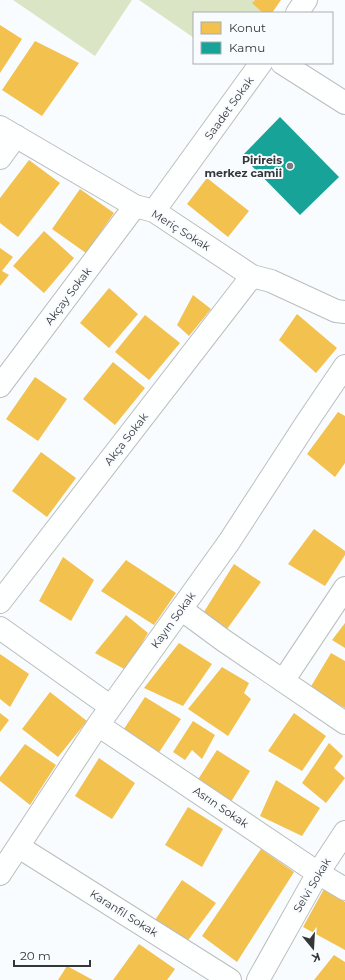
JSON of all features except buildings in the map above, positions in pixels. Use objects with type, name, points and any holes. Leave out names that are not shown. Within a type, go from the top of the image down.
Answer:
[{"type":"street","points":[[298,12],[306,0]]},
{"type":"street","name":"Saadet Sokak","points":[[144,208],[260,64]]},
{"type":"street","points":[[284,64],[345,103]]},
{"type":"street","points":[[0,158],[8,132]]},
{"type":"street","name":"Meriç Sokak","points":[[8,132],[144,208],[252,276],[271,281],[336,311],[345,312]]},
{"type":"street","name":"Akçay Sokak","points":[[0,386],[144,208]]},
{"type":"street","name":"Akça Sokak","points":[[4,589],[252,276]]},
{"type":"street","name":"Kayın Sokak","points":[[0,874],[98,725],[229,542],[306,422],[345,366]]},
{"type":"street","points":[[283,681],[345,588]]},
{"type":"street","points":[[181,609],[223,640],[345,723]]},
{"type":"street","points":[[0,628],[111,707]]},
{"type":"street","name":"Asrın Sokak","points":[[98,725],[318,873],[345,889]]},
{"type":"street","name":"Selvi Sokak","points":[[258,980],[318,873],[345,832]]},
{"type":"street","name":"Karanfil Sokak","points":[[19,847],[230,980]]},
{"type":"green space","points":[[13,0],[132,0],[95,56]]},
{"type":"green space","points":[[139,0],[254,0],[272,12],[193,12],[193,37]]},
{"type":"place","name":"Pirireis merkez camii","points":[[290,166]]}]
